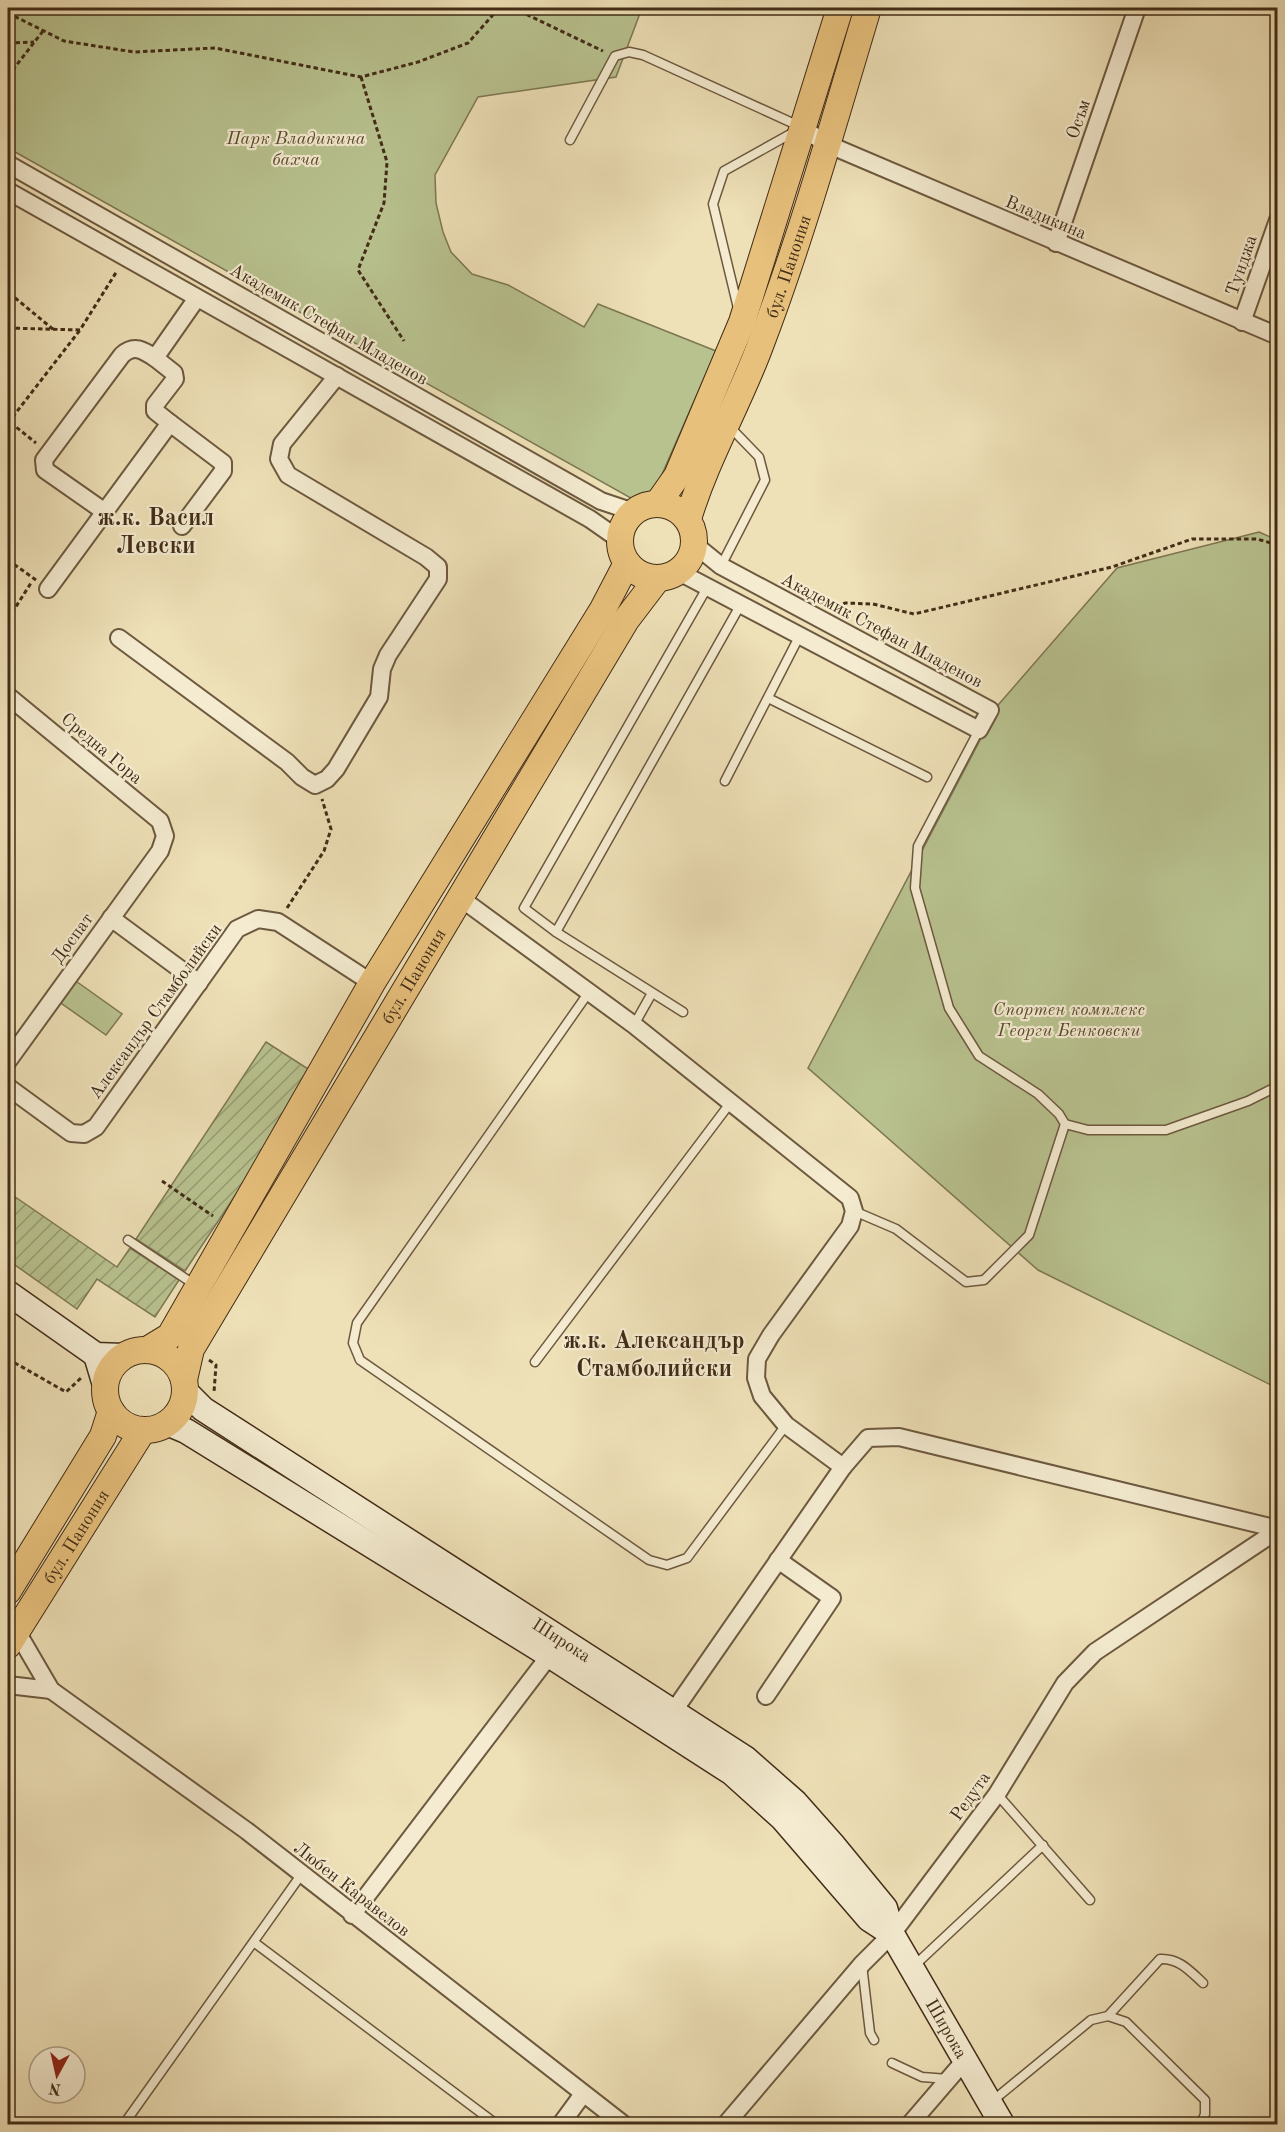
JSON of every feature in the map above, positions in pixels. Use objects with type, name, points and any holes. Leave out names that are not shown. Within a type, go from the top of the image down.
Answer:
[{"type":"main road","name":"бул. Панония","points":[[658,503],[677,476],[742,322],[840,8]]},
{"type":"main road","name":"бул. Панония","points":[[688,519],[698,488],[728,424],[779,294],[868,8]]},
{"type":"main road","points":[[634,512],[658,503],[677,510],[688,519],[694,544]]},
{"type":"main road","name":"бул. Панония","points":[[105,1386],[111,1369],[135,1353],[170,1336],[372,983],[603,609],[623,552],[624,524],[634,512]]},
{"type":"main road","name":"бул. Панония","points":[[12,1638],[155,1426],[180,1409],[192,1348],[459,897],[626,620],[668,575],[690,558],[694,544]]},
{"type":"main road","points":[[623,552],[640,574],[668,575]]},
{"type":"main road","points":[[8,1293],[96,1355],[135,1353],[166,1356],[180,1371],[185,1386]]},
{"type":"main road","points":[[96,1355],[111,1411],[125,1424],[155,1426]]},
{"type":"main road","name":"Широка","points":[[185,1386],[203,1409],[555,1647],[732,1773],[782,1818],[869,1919],[892,1934]]},
{"type":"main road","name":"бул. Панония","points":[[8,1591],[103,1436],[111,1411]]},
{"type":"main road","name":"Широка","points":[[155,1426],[186,1431],[555,1647],[673,1712],[745,1758],[795,1802],[885,1908],[892,1934],[1002,2124]]},
{"type":"street","name":"Осъм","points":[[1056,243],[1137,8]]},
{"type":"street","name":"Владикина","points":[[802,128],[827,144],[1278,336]]},
{"type":"street","name":"Академик Стефан Младенов","points":[[8,164],[601,501],[634,512]]},
{"type":"street","points":[[8,191],[591,519],[623,552]]},
{"type":"street","name":"Тунджа","points":[[1242,322],[1278,220]]},
{"type":"street","points":[[155,358],[196,298]]},
{"type":"street","points":[[105,512],[45,470],[44,460],[122,355],[129,349],[140,348],[174,373],[175,379],[155,405],[155,411],[222,463],[223,471],[182,526]]},
{"type":"street","points":[[119,638],[315,785],[336,770],[379,697],[382,669],[388,656],[438,579],[438,567],[288,475],[279,459],[282,444],[337,376]]},
{"type":"street","points":[[41,584],[105,512],[170,423]]},
{"type":"street","name":"Академик Стефан Младенов","points":[[694,544],[720,566],[990,710],[979,730]]},
{"type":"street","points":[[668,575],[708,586],[979,730]]},
{"type":"street","name":"Средна Гора","points":[[8,696],[160,821],[165,836]]},
{"type":"street","name":"Доспат","points":[[8,1061],[160,851],[165,836]]},
{"type":"street","points":[[459,897],[634,1025],[850,1198],[854,1211],[850,1226],[771,1335],[757,1359],[756,1378],[762,1396],[786,1425],[843,1467]]},
{"type":"street","points":[[111,918],[199,983]]},
{"type":"street","name":"Александър Стамболийски","points":[[8,1087],[72,1133],[84,1134],[96,1128],[237,929],[258,919],[278,922]]},
{"type":"street","points":[[278,922],[372,983]]},
{"type":"street","points":[[673,1712],[843,1467],[868,1438],[899,1437],[1278,1529]]},
{"type":"street","name":"Редута","points":[[726,2124],[862,1964],[892,1934],[997,1794],[1065,1683],[1095,1653],[1278,1529]]},
{"type":"street","points":[[766,1696],[832,1598],[778,1560]]},
{"type":"street","name":"Любен Каравелов","points":[[12,1638],[51,1690],[247,1831],[623,2124]]},
{"type":"street","points":[[352,1914],[555,1647]]},
{"type":"street","name":"Любен Каравелов","points":[[8,1685],[51,1690]]},
{"type":"street","points":[[910,2124],[966,2059]]},
{"type":"street","points":[[561,2124],[583,2094]]},
{"type":"lane","points":[[570,140],[615,56],[629,52],[643,56],[802,128]]},
{"type":"lane","points":[[742,322],[713,204],[724,171],[802,128]]},
{"type":"lane","points":[[720,566],[765,480],[759,457],[728,424]]},
{"type":"lane","points":[[683,1012],[556,932],[525,910],[525,905],[708,586]]},
{"type":"lane","points":[[556,932],[741,604]]},
{"type":"lane","points":[[725,781],[800,635]]},
{"type":"lane","points":[[768,698],[927,777]]},
{"type":"lane","points":[[979,730],[918,846],[915,888],[949,1008],[979,1056],[1038,1094],[1059,1114],[1065,1124],[1088,1130],[1166,1130],[1248,1101],[1278,1086]]},
{"type":"lane","points":[[589,992],[357,1323],[353,1343],[360,1360],[649,1560],[667,1565],[687,1558],[786,1425]]},
{"type":"lane","points":[[634,1025],[652,993]]},
{"type":"lane","points":[[535,1362],[731,1102]]},
{"type":"lane","points":[[854,1211],[896,1229],[966,1282],[984,1280],[1029,1235],[1065,1124]]},
{"type":"lane","points":[[128,1240],[198,1287]]},
{"type":"lane","points":[[997,1794],[1090,1900]]},
{"type":"lane","points":[[912,1968],[1042,1845]]},
{"type":"lane","points":[[123,2124],[255,1943],[301,1875]]},
{"type":"lane","points":[[255,1943],[496,2124]]},
{"type":"lane","points":[[1108,2016],[1160,1959],[1171,1958],[1182,1964],[1203,1983]]},
{"type":"lane","points":[[862,1964],[870,2033],[874,2040]]},
{"type":"lane","points":[[990,2103],[1091,2020],[1108,2016],[1126,2022],[1204,2100],[1201,2124]]},
{"type":"lane","points":[[892,2063],[922,2077],[949,2079]]},
{"type":"path","points":[[8,13],[64,41],[134,52],[214,48],[361,77],[418,62],[468,43],[499,8]]},
{"type":"path","points":[[513,8],[615,56]]},
{"type":"path","points":[[8,76],[43,31]]},
{"type":"path","points":[[8,43],[34,42]]},
{"type":"path","points":[[361,77],[387,162],[384,203],[358,270],[404,341]]},
{"type":"path","points":[[8,423],[9,417],[80,330],[124,257]]},
{"type":"path","points":[[8,295],[14,297],[55,330]]},
{"type":"path","points":[[8,328],[80,330]]},
{"type":"path","points":[[9,417],[16,427],[42,447]]},
{"type":"path","points":[[820,619],[845,603],[873,604],[914,614],[937,610],[1112,567],[1192,539],[1257,539],[1278,544]]},
{"type":"path","points":[[8,560],[41,584],[8,619]]},
{"type":"path","points":[[278,922],[324,851],[331,829],[326,809],[315,785]]},
{"type":"path","points":[[162,1181],[232,1228]]},
{"type":"path","points":[[8,1359],[66,1392],[81,1378]]},
{"type":"green space","name":"Парк Владикина бахча","points":[[8,8],[642,8],[616,77],[478,97],[435,175],[436,203],[443,232],[451,252],[472,274],[508,285],[584,327],[598,304],[716,351],[652,497],[636,501],[8,148]]},
{"type":"green space","name":"Спортен комплекс Георги Бенковски","points":[[1259,532],[1277,540],[1277,1388],[1038,1270],[808,1068],[999,704],[1117,568]]},
{"type":"green space","points":[[73,979],[122,1014],[106,1035],[58,1001]]},
{"type":"green space","points":[[266,1042],[316,1074],[185,1271],[136,1239]]},
{"type":"green space","points":[[8,1192],[117,1267],[130,1248],[179,1280],[155,1317],[97,1279],[77,1309],[8,1260]]},
{"type":"district","name":"ж.к. Васил Левски","points":[[156,531]]},
{"type":"district","name":"ж.к. Александър Стамболийски","points":[[654,1354]]}]
